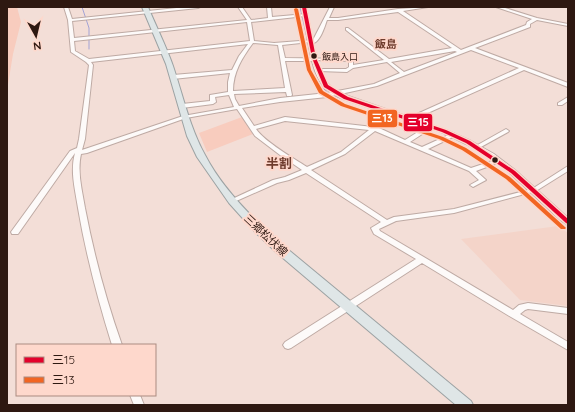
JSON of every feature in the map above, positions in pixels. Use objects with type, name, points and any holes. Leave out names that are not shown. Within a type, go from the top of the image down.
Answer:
[{"type":"main road","name":"三郷松伏線","points":[[147,10],[174,77],[185,117],[201,157],[232,201],[270,241],[466,405]]},
{"type":"street","points":[[66,7],[70,20],[74,54],[88,61],[91,65],[79,151],[76,162],[76,176],[88,245],[104,306],[117,344]]},
{"type":"street","points":[[70,20],[147,10],[198,7]]},
{"type":"street","points":[[240,7],[249,20],[252,42],[243,52],[234,71],[230,93],[252,128],[257,135],[385,222]]},
{"type":"street","points":[[269,7],[270,18]]},
{"type":"street","points":[[304,7],[303,15],[313,60],[325,85],[332,94],[412,121],[477,147],[568,222]]},
{"type":"street","points":[[88,61],[252,42],[280,44],[315,41],[332,7]]},
{"type":"street","points":[[393,7],[459,50]]},
{"type":"street","points":[[325,19],[338,19],[426,7]]},
{"type":"street","points":[[498,7],[536,19],[568,25]]},
{"type":"street","points":[[72,40],[303,15]]},
{"type":"street","points":[[319,70],[347,70],[351,67],[471,48],[528,26],[528,23],[536,19]]},
{"type":"street","points":[[348,28],[404,74]]},
{"type":"street","points":[[280,44],[289,99]]},
{"type":"street","points":[[471,48],[568,85]]},
{"type":"street","points":[[16,232],[72,152],[85,152],[185,117],[289,99],[332,94],[375,85],[459,50]]},
{"type":"street","points":[[282,59],[351,60],[351,67]]},
{"type":"street","points":[[412,121],[524,68]]},
{"type":"street","points":[[174,77],[234,71]]},
{"type":"street","points":[[182,106],[213,102],[212,96],[230,93],[264,90],[288,90]]},
{"type":"street","points":[[560,104],[568,99]]},
{"type":"street","points":[[232,201],[275,181],[287,179],[344,153],[392,115]]},
{"type":"street","points":[[252,128],[285,119],[374,129],[471,170],[483,180],[473,185]]},
{"type":"street","points":[[406,142],[429,128]]},
{"type":"street","points":[[477,147],[506,130]]},
{"type":"street","points":[[423,149],[451,136]]},
{"type":"street","points":[[471,170],[495,162]]},
{"type":"street","points":[[568,168],[530,190],[454,211],[394,219],[375,228],[377,232],[420,260],[568,346]]},
{"type":"street","points":[[288,345],[420,260]]},
{"type":"street","points":[[514,315],[522,307],[528,306],[568,311]]},
{"type":"shaded area","points":[[7,7],[17,7],[21,22],[13,54],[7,91]]},
{"type":"shaded area","points":[[242,117],[253,134],[207,152],[199,133]]},
{"type":"shaded area","points":[[558,226],[568,233],[568,306],[520,300],[461,239]]},
{"type":"waterway","points":[[82,7],[89,28],[89,49]]},
{"type":"waterway","points":[[300,7],[308,42]]},
{"type":"waterway","points":[[318,77],[321,86],[328,93]]},
{"type":"waterway","points":[[331,95],[390,115]]},
{"type":"waterway","points":[[394,116],[426,127]]},
{"type":"waterway","points":[[430,128],[449,136]]},
{"type":"waterway","points":[[475,149],[488,158]]},
{"type":"waterway","points":[[487,157],[502,167]]},
{"type":"transit line","name":"三15","points":[[304,7],[314,58],[326,86],[346,98],[444,131],[468,142],[513,172],[568,222]]},
{"type":"transit line","name":"三13","points":[[296,9],[309,70],[321,92],[343,105],[441,138],[464,149],[508,178],[563,228]]},
{"type":"place","name":"飯島入口","points":[[314,56]]},
{"type":"district","name":"飯島","points":[[386,44]]},
{"type":"district","name":"半割","points":[[279,163]]}]
